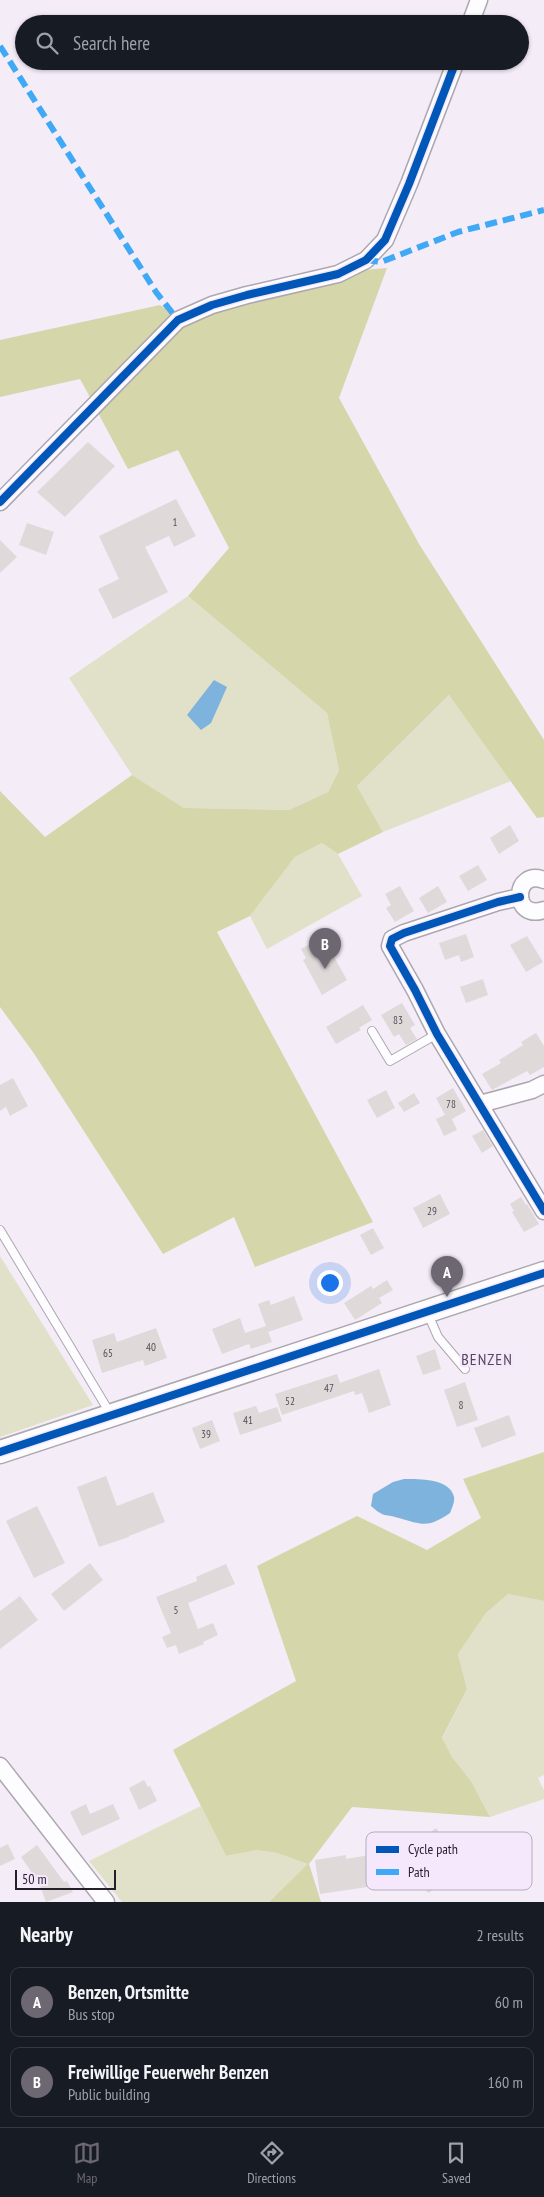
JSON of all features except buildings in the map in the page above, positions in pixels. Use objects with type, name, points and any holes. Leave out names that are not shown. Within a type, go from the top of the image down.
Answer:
[{"type":"street","points":[[473,15],[479,0]]},
{"type":"street","points":[[0,502],[178,320],[212,305],[338,274],[366,260],[385,240],[409,184],[453,70]]},
{"type":"street","points":[[544,880],[536,878],[526,882],[522,886],[520,897],[524,907],[529,910],[539,912],[544,910]]},
{"type":"street","points":[[520,897],[498,902],[404,933],[390,942],[391,950],[415,990],[437,1034],[544,1211]]},
{"type":"street","points":[[480,1104],[532,1090],[544,1084]]},
{"type":"street","points":[[0,1452],[544,1273]]},
{"type":"street","points":[[0,1766],[106,1902]]},
{"type":"lane","points":[[372,1031],[390,1061],[437,1034]]},
{"type":"lane","points":[[0,1230],[111,1415]]},
{"type":"lane","points":[[428,1312],[438,1337],[466,1369]]},
{"type":"green space","points":[[387,268],[339,398],[419,544],[544,740],[544,817],[537,818],[449,695],[357,786],[383,832],[338,854],[322,843],[295,857],[250,916],[217,932],[373,1222],[255,1267],[234,1217],[163,1254],[33,1052],[0,1007],[0,791],[45,837],[132,775],[184,808],[289,810],[328,792],[339,770],[327,713],[188,596],[229,548],[178,450],[128,469],[97,411],[177,326],[244,298],[340,282],[363,270]]},
{"type":"green space","points":[[160,305],[177,316],[91,399],[80,379],[0,397],[0,340]]},
{"type":"green space","points":[[188,596],[327,713],[339,770],[328,792],[289,810],[184,808],[132,775],[69,678]]},
{"type":"green space","points":[[449,695],[511,781],[383,832],[357,786]]},
{"type":"green space","points":[[322,843],[338,854],[362,896],[267,949],[250,916],[295,857]]},
{"type":"green space","points":[[0,1256],[93,1405],[0,1437]]},
{"type":"green space","points":[[544,1452],[544,1601],[508,1594],[486,1613],[458,1654],[467,1689],[442,1738],[452,1757],[471,1781],[490,1817],[352,1807],[309,1864],[321,1902],[269,1902],[308,1864],[277,1853],[257,1850],[226,1856],[173,1750],[296,1681],[257,1566],[357,1516],[427,1550],[481,1518],[463,1479]]},
{"type":"green space","points":[[508,1594],[544,1601],[544,1775],[538,1778],[544,1790],[544,1799],[490,1817],[471,1781],[452,1757],[442,1739],[467,1689],[458,1654],[486,1613]]},
{"type":"green space","points":[[201,1806],[226,1856],[257,1850],[277,1853],[309,1864],[269,1902],[122,1902],[89,1861]]},
{"type":"water","points":[[214,680],[227,687],[211,723],[201,730],[187,715]]},
{"type":"water","points":[[404,1479],[433,1481],[446,1486],[454,1497],[450,1513],[436,1521],[425,1524],[384,1515],[371,1506],[373,1494],[393,1482]]},
{"type":"marked path","points":[[0,46],[15,70]]},
{"type":"marked path","points":[[15,70],[156,292],[178,320]]},
{"type":"marked path","points":[[366,260],[381,262],[458,232],[544,210]]},
{"type":"cycle path","points":[[0,502],[178,320],[212,305],[338,274],[366,260],[385,240],[409,184],[453,70]]},
{"type":"cycle path","points":[[520,897],[498,902],[404,933],[392,939],[390,946],[437,1034],[544,1211]]},
{"type":"cycle path","points":[[0,1452],[544,1273]]},
{"type":"place","name":"Freiwillige Feuerwehr Benzen","points":[[325,969]]},
{"type":"place","name":"Benzen, Ortsmitte","points":[[447,1297]]},
{"type":"district","name":"BENZEN","points":[[487,1359]]}]
